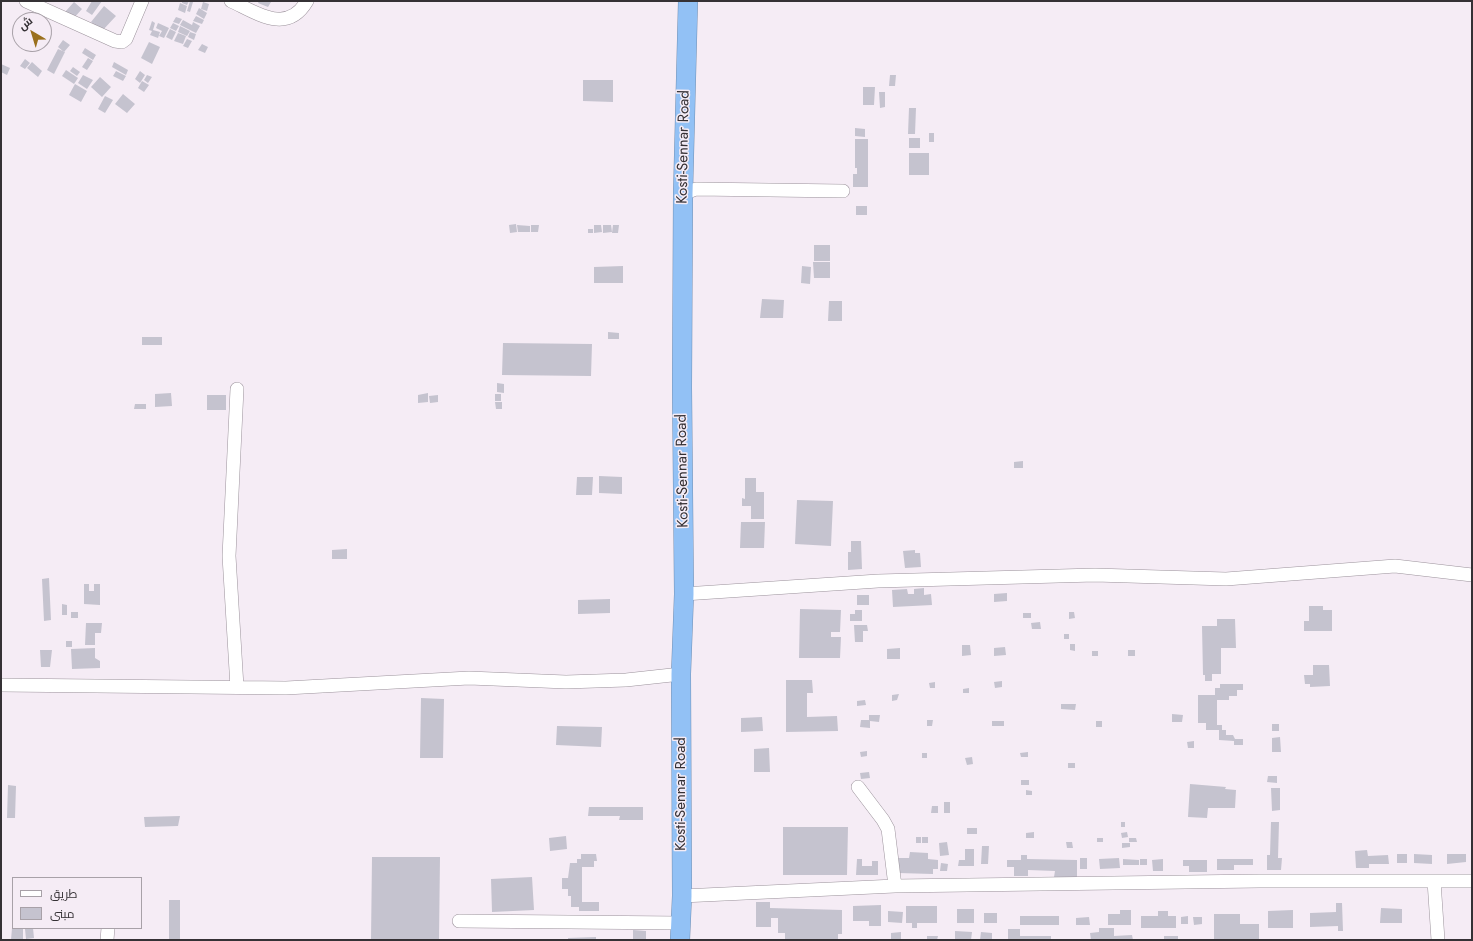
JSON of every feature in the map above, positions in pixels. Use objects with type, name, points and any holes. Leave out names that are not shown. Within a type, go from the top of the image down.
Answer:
[{"type":"highway","name":"Kosti-Sennar Road","points":[[680,931],[682,896],[681,674],[684,594],[682,387],[683,194],[688,1]]},
{"type":"street","points":[[26,1],[115,41],[122,42],[126,39],[142,1]]},
{"type":"street","points":[[231,1],[270,19],[287,19],[304,6],[307,1]]},
{"type":"street","points":[[683,194],[696,189],[843,191]]},
{"type":"street","points":[[236,389],[229,556],[237,687]]},
{"type":"street","points":[[684,594],[878,581],[1064,576],[1226,579],[1395,566],[1472,575]]},
{"type":"street","points":[[1,685],[286,688],[469,678],[566,682],[626,680],[681,674]]},
{"type":"street","points":[[858,787],[884,820],[888,829],[895,886]]},
{"type":"street","points":[[682,896],[895,886],[1259,881],[1472,881]]},
{"type":"street","points":[[1434,881],[1438,940]]},
{"type":"street","points":[[460,921],[680,931]]},
{"type":"street","points":[[106,940],[108,929]]},
{"type":"building","points":[[92,1],[102,1],[92,15],[86,11]]},
{"type":"building","points":[[182,1],[189,1],[187,5],[182,3]]},
{"type":"building","points":[[190,1],[193,2],[190,12],[187,11]]},
{"type":"building","points":[[259,1],[271,2],[268,7],[258,3]]},
{"type":"building","points":[[74,2],[82,9],[73,19],[65,12]]},
{"type":"building","points":[[203,2],[209,4],[207,11],[201,9]]},
{"type":"building","points":[[180,3],[187,6],[185,13],[178,10]]},
{"type":"building","points":[[104,6],[116,16],[102,31],[91,22]]},
{"type":"building","points":[[199,8],[207,13],[204,19],[196,14]]},
{"type":"building","points":[[196,16],[204,20],[202,24],[193,21]]},
{"type":"building","points":[[176,17],[182,19],[179,24],[173,22]]},
{"type":"building","points":[[183,20],[192,25],[193,22],[200,26],[196,33],[180,25]]},
{"type":"building","points":[[152,21],[155,23],[153,30],[160,32],[158,38],[150,35],[152,31],[149,30]]},
{"type":"building","points":[[158,23],[169,28],[164,38],[159,36],[162,31],[156,28]]},
{"type":"building","points":[[173,23],[179,26],[176,31],[170,28]]},
{"type":"building","points":[[180,26],[190,31],[187,36],[178,32]]},
{"type":"building","points":[[170,29],[176,32],[172,40],[166,37]]},
{"type":"building","points":[[190,32],[196,34],[194,40],[188,37]]},
{"type":"building","points":[[178,33],[186,36],[183,44],[174,41]]},
{"type":"building","points":[[187,39],[192,41],[188,48],[183,46]]},
{"type":"building","points":[[63,40],[70,45],[64,52],[58,47]]},
{"type":"building","points":[[149,42],[160,47],[152,64],[141,58]]},
{"type":"building","points":[[202,44],[208,47],[205,53],[198,50]]},
{"type":"building","points":[[85,48],[96,55],[93,60],[82,53]]},
{"type":"building","points":[[58,49],[65,52],[54,74],[47,70]]},
{"type":"building","points":[[88,58],[93,61],[87,70],[82,67]]},
{"type":"building","points":[[25,59],[30,63],[25,69],[20,66]]},
{"type":"building","points":[[32,62],[42,71],[38,77],[27,68]]},
{"type":"building","points":[[114,62],[128,70],[126,75],[112,67]]},
{"type":"building","points":[[1,64],[10,68],[7,75],[1,72]]},
{"type":"building","points":[[73,67],[80,72],[77,76],[70,71]]},
{"type":"building","points":[[66,70],[78,78],[74,84],[62,76]]},
{"type":"building","points":[[116,71],[126,76],[123,81],[113,76]]},
{"type":"building","points":[[140,71],[145,75],[140,83],[135,79]]},
{"type":"building","points":[[83,75],[93,80],[87,89],[78,83]]},
{"type":"building","points":[[147,75],[152,77],[148,83],[144,80]]},
{"type":"building","points":[[890,75],[896,75],[895,86],[889,86]]},
{"type":"building","points":[[100,77],[111,87],[102,97],[91,87]]},
{"type":"building","points":[[583,80],[613,80],[613,102],[583,101]]},
{"type":"building","points":[[142,81],[149,85],[144,92],[138,88]]},
{"type":"building","points":[[75,84],[87,91],[81,102],[69,95]]},
{"type":"building","points":[[863,87],[875,87],[874,105],[863,105]]},
{"type":"building","points":[[879,92],[885,92],[885,107],[880,108]]},
{"type":"building","points":[[123,94],[135,104],[127,113],[115,104]]},
{"type":"building","points":[[105,96],[113,100],[105,113],[98,109]]},
{"type":"building","points":[[909,108],[916,108],[915,134],[908,134]]},
{"type":"building","points":[[855,128],[865,129],[865,137],[855,136]]},
{"type":"building","points":[[929,133],[934,133],[934,142],[929,142]]},
{"type":"building","points":[[909,138],[920,138],[920,148],[909,148]]},
{"type":"building","points":[[855,139],[868,139],[868,187],[853,187],[853,174],[857,174],[857,168],[855,168]]},
{"type":"building","points":[[909,153],[929,153],[929,175],[909,175]]},
{"type":"building","points":[[856,206],[867,206],[867,215],[856,215]]},
{"type":"building","points":[[516,224],[517,232],[510,233],[509,225]]},
{"type":"building","points":[[517,225],[530,226],[530,232],[518,232]]},
{"type":"building","points":[[531,225],[539,225],[538,232],[531,232]]},
{"type":"building","points":[[594,225],[601,225],[602,232],[594,233]]},
{"type":"building","points":[[603,225],[611,225],[612,232],[603,233]]},
{"type":"building","points":[[613,225],[619,225],[618,233],[612,233]]},
{"type":"building","points":[[588,229],[593,229],[593,233],[588,233]]},
{"type":"building","points":[[814,245],[830,245],[830,261],[814,261]]},
{"type":"building","points":[[813,262],[830,262],[830,278],[814,278]]},
{"type":"building","points":[[623,266],[623,283],[594,283],[594,267]]},
{"type":"building","points":[[802,266],[811,267],[810,284],[801,283]]},
{"type":"building","points":[[762,299],[784,300],[783,318],[760,318]]},
{"type":"building","points":[[829,301],[842,301],[842,321],[828,321]]},
{"type":"building","points":[[608,332],[619,333],[619,339],[608,339]]},
{"type":"building","points":[[142,337],[162,337],[162,345],[142,345]]},
{"type":"building","points":[[503,343],[592,344],[591,376],[502,375]]},
{"type":"building","points":[[497,383],[504,384],[504,393],[497,392]]},
{"type":"building","points":[[171,393],[172,406],[155,407],[155,394]]},
{"type":"building","points":[[428,393],[428,402],[418,403],[418,395]]},
{"type":"building","points":[[495,394],[501,394],[501,401],[495,401]]},
{"type":"building","points":[[207,395],[226,395],[226,410],[207,410]]},
{"type":"building","points":[[438,395],[438,402],[430,403],[429,396]]},
{"type":"building","points":[[495,402],[502,402],[502,409],[496,409]]},
{"type":"building","points":[[135,404],[146,404],[146,409],[134,409]]},
{"type":"building","points":[[1023,461],[1023,468],[1014,468],[1014,462]]},
{"type":"building","points":[[599,476],[622,477],[622,494],[599,493]]},
{"type":"building","points":[[577,477],[593,477],[592,495],[576,495]]},
{"type":"building","points":[[745,478],[756,478],[756,492],[764,492],[764,519],[751,519],[751,506],[742,506],[742,498],[745,499]]},
{"type":"building","points":[[797,500],[833,501],[831,546],[795,544]]},
{"type":"building","points":[[741,522],[765,522],[764,548],[740,548]]},
{"type":"building","points":[[851,541],[861,541],[862,569],[848,570],[848,552],[851,552]]},
{"type":"building","points":[[347,549],[347,559],[332,559],[332,550]]},
{"type":"building","points":[[915,550],[915,553],[920,553],[921,567],[905,568],[903,551]]},
{"type":"building","points":[[49,578],[51,620],[44,621],[42,579]]},
{"type":"building","points":[[84,584],[89,584],[89,591],[94,591],[94,584],[100,584],[100,605],[84,604]]},
{"type":"building","points":[[924,588],[924,595],[931,594],[932,605],[893,607],[892,590],[907,589],[908,594],[914,594],[914,589]]},
{"type":"building","points":[[1007,593],[1007,601],[994,602],[994,594]]},
{"type":"building","points":[[857,595],[869,595],[869,605],[857,605]]},
{"type":"building","points":[[610,599],[610,613],[578,614],[578,600]]},
{"type":"building","points":[[62,604],[67,605],[67,615],[62,615]]},
{"type":"building","points":[[1309,606],[1323,606],[1323,610],[1332,610],[1332,631],[1304,631],[1304,621],[1309,621]]},
{"type":"building","points":[[800,609],[841,610],[840,632],[831,632],[831,637],[841,637],[840,658],[799,658]]},
{"type":"building","points":[[855,610],[862,610],[862,621],[850,621],[850,614],[855,614]]},
{"type":"building","points":[[71,612],[78,612],[78,618],[71,618]]},
{"type":"building","points":[[1069,612],[1074,612],[1075,618],[1069,619]]},
{"type":"building","points":[[1023,613],[1031,613],[1031,618],[1023,618]]},
{"type":"building","points":[[1217,619],[1235,619],[1236,648],[1221,648],[1221,674],[1212,674],[1212,681],[1205,681],[1205,675],[1203,675],[1202,626],[1217,626]]},
{"type":"building","points":[[1040,622],[1041,629],[1032,629],[1031,623]]},
{"type":"building","points":[[86,623],[102,623],[101,633],[95,633],[95,645],[85,645]]},
{"type":"building","points":[[854,625],[867,625],[868,631],[863,631],[863,642],[855,642]]},
{"type":"building","points":[[1064,634],[1069,634],[1069,639],[1064,639]]},
{"type":"building","points":[[66,641],[72,641],[72,647],[66,647]]},
{"type":"building","points":[[1070,644],[1075,644],[1075,651],[1070,650]]},
{"type":"building","points":[[962,645],[970,645],[971,655],[962,656]]},
{"type":"building","points":[[1005,647],[1006,655],[994,656],[994,648]]},
{"type":"building","points":[[95,648],[95,658],[100,661],[100,668],[72,669],[71,649]]},
{"type":"building","points":[[900,648],[900,659],[887,659],[887,649]]},
{"type":"building","points":[[40,650],[52,650],[50,667],[41,667]]},
{"type":"building","points":[[1128,650],[1135,650],[1135,656],[1128,656]]},
{"type":"building","points":[[1092,651],[1098,651],[1098,656],[1092,656]]},
{"type":"building","points":[[1313,665],[1329,665],[1330,686],[1310,687],[1310,684],[1305,684],[1304,675],[1313,675]]},
{"type":"building","points":[[786,680],[812,680],[813,693],[807,693],[807,717],[837,716],[838,731],[786,732]]},
{"type":"building","points":[[1002,681],[1002,687],[995,688],[994,682]]},
{"type":"building","points":[[935,682],[935,688],[930,688],[929,683]]},
{"type":"building","points":[[1220,684],[1243,684],[1243,690],[1237,690],[1237,696],[1229,696],[1229,700],[1217,700],[1217,725],[1222,725],[1222,730],[1226,730],[1226,735],[1233,735],[1235,739],[1243,739],[1243,745],[1234,745],[1234,741],[1219,740],[1219,730],[1206,730],[1206,723],[1198,723],[1198,695],[1215,695],[1215,688],[1220,688]]},
{"type":"building","points":[[969,688],[969,693],[963,693],[963,689]]},
{"type":"building","points":[[899,694],[897,700],[892,701],[892,695]]},
{"type":"building","points":[[421,698],[444,699],[443,758],[420,758]]},
{"type":"building","points":[[865,700],[866,705],[857,706],[857,701]]},
{"type":"building","points":[[1061,704],[1076,704],[1075,710],[1061,709]]},
{"type":"building","points":[[1172,714],[1183,715],[1182,722],[1172,722]]},
{"type":"building","points":[[869,715],[880,715],[879,722],[870,721],[870,728],[860,727],[861,720],[869,720]]},
{"type":"building","points":[[762,717],[763,731],[741,732],[741,718]]},
{"type":"building","points":[[927,720],[933,720],[932,726],[927,726]]},
{"type":"building","points":[[992,721],[1004,721],[1004,726],[992,726]]},
{"type":"building","points":[[1096,721],[1102,721],[1102,727],[1096,727]]},
{"type":"building","points":[[1272,724],[1279,724],[1279,731],[1272,731]]},
{"type":"building","points":[[557,726],[602,727],[601,747],[556,745]]},
{"type":"building","points":[[1280,737],[1281,752],[1272,752],[1272,738]]},
{"type":"building","points":[[1194,741],[1194,748],[1188,748],[1187,742]]},
{"type":"building","points":[[769,748],[770,772],[754,772],[754,749]]},
{"type":"building","points":[[867,751],[867,756],[861,757],[860,752]]},
{"type":"building","points":[[1028,752],[1028,757],[1021,757],[1020,753]]},
{"type":"building","points":[[922,753],[927,753],[927,758],[922,758]]},
{"type":"building","points":[[972,757],[973,764],[967,765],[965,758]]},
{"type":"building","points":[[1068,763],[1075,763],[1075,768],[1068,768]]},
{"type":"building","points":[[869,772],[870,778],[861,779],[860,773]]},
{"type":"building","points":[[1268,776],[1277,776],[1277,783],[1267,782]]},
{"type":"building","points":[[1021,780],[1029,780],[1029,785],[1021,785]]},
{"type":"building","points":[[1190,784],[1226,787],[1225,789],[1236,790],[1235,808],[1208,808],[1207,818],[1188,817]]},
{"type":"building","points":[[8,785],[16,786],[15,818],[7,818]]},
{"type":"building","points":[[1271,788],[1280,788],[1280,810],[1272,811]]},
{"type":"building","points":[[1026,790],[1032,791],[1032,795],[1026,795]]},
{"type":"building","points":[[944,802],[950,802],[950,813],[944,813]]},
{"type":"building","points":[[932,806],[938,806],[938,813],[931,813]]},
{"type":"building","points":[[589,807],[643,807],[643,820],[619,820],[620,816],[588,816]]},
{"type":"building","points":[[180,816],[178,826],[145,827],[144,817]]},
{"type":"building","points":[[1121,822],[1125,822],[1125,827],[1121,827]]},
{"type":"building","points":[[1271,822],[1279,822],[1278,858],[1282,858],[1281,870],[1267,870],[1267,855],[1270,855]]},
{"type":"building","points":[[783,827],[848,827],[847,875],[783,875]]},
{"type":"building","points":[[967,828],[977,828],[977,834],[967,834]]},
{"type":"building","points":[[1034,832],[1034,838],[1026,838],[1026,833]]},
{"type":"building","points":[[1127,832],[1128,837],[1122,838],[1121,833]]},
{"type":"building","points":[[566,836],[567,849],[550,851],[549,838]]},
{"type":"building","points":[[916,837],[921,837],[921,843],[916,843]]},
{"type":"building","points":[[922,837],[928,837],[928,843],[922,843]]},
{"type":"building","points":[[1097,838],[1103,838],[1103,842],[1097,842]]},
{"type":"building","points":[[1129,838],[1136,838],[1137,842],[1129,842]]},
{"type":"building","points":[[947,842],[949,855],[940,856],[939,843]]},
{"type":"building","points":[[1066,842],[1072,842],[1073,848],[1067,848]]},
{"type":"building","points":[[1122,843],[1130,843],[1130,847],[1122,848]]},
{"type":"building","points":[[982,846],[989,846],[988,864],[981,864]]},
{"type":"building","points":[[965,849],[974,849],[974,866],[958,866],[959,860],[965,860]]},
{"type":"building","points":[[1367,850],[1368,856],[1388,855],[1389,864],[1369,864],[1369,868],[1356,868],[1355,851]]},
{"type":"building","points":[[910,852],[928,853],[928,859],[938,860],[938,869],[933,869],[933,874],[898,873],[898,858],[909,858]]},
{"type":"building","points":[[581,854],[596,854],[597,861],[594,861],[594,867],[582,867],[582,902],[599,902],[599,911],[579,911],[579,907],[571,907],[571,896],[568,896],[568,889],[562,889],[562,878],[568,878],[570,863],[577,863],[577,859],[581,859]]},
{"type":"building","points":[[1397,854],[1407,854],[1407,863],[1397,863]]},
{"type":"building","points":[[1414,854],[1432,855],[1432,864],[1414,863]]},
{"type":"building","points":[[1447,854],[1466,854],[1466,862],[1447,864]]},
{"type":"building","points":[[1021,855],[1027,855],[1027,859],[1077,860],[1077,877],[1054,877],[1055,871],[1028,870],[1028,876],[1014,876],[1014,867],[1007,867],[1007,860],[1021,860]]},
{"type":"building","points":[[372,857],[440,857],[439,940],[371,940]]},
{"type":"building","points":[[1080,858],[1087,858],[1087,869],[1080,869]]},
{"type":"building","points":[[1119,858],[1120,868],[1100,869],[1099,859]]},
{"type":"building","points":[[857,859],[862,859],[862,866],[872,866],[872,861],[878,861],[878,875],[856,875]]},
{"type":"building","points":[[1123,859],[1139,860],[1139,865],[1123,865]]},
{"type":"building","points":[[1140,859],[1147,859],[1147,865],[1140,865]]},
{"type":"building","points":[[1163,859],[1163,871],[1153,871],[1152,860]]},
{"type":"building","points":[[1217,859],[1253,859],[1253,865],[1234,865],[1234,870],[1217,870]]},
{"type":"building","points":[[1183,860],[1207,860],[1207,872],[1189,872],[1189,866],[1183,866]]},
{"type":"building","points":[[941,863],[948,864],[947,871],[940,871]]},
{"type":"building","points":[[532,877],[534,910],[492,912],[491,879]]},
{"type":"building","points":[[169,900],[180,900],[180,940],[169,940]]},
{"type":"building","points":[[756,902],[770,902],[770,908],[842,910],[842,934],[838,934],[838,940],[785,940],[785,933],[778,933],[778,918],[771,918],[771,927],[756,927]]},
{"type":"building","points":[[1336,903],[1342,903],[1343,931],[1338,931],[1338,926],[1310,927],[1310,913],[1336,912]]},
{"type":"building","points":[[881,905],[881,926],[869,926],[869,921],[853,921],[853,906]]},
{"type":"building","points":[[906,906],[937,906],[937,923],[917,923],[917,928],[912,928],[912,923],[906,923]]},
{"type":"building","points":[[1381,908],[1402,909],[1402,923],[1380,923]]},
{"type":"building","points":[[957,909],[974,909],[974,923],[957,923]]},
{"type":"building","points":[[1120,910],[1131,910],[1131,925],[1108,925],[1108,914],[1120,914]]},
{"type":"building","points":[[1293,910],[1293,928],[1268,928],[1268,911]]},
{"type":"building","points":[[888,911],[903,912],[902,923],[888,922]]},
{"type":"building","points":[[1158,911],[1168,911],[1168,916],[1176,916],[1176,928],[1141,928],[1141,916],[1158,916]]},
{"type":"building","points":[[984,913],[997,913],[997,923],[984,923]]},
{"type":"building","points":[[1214,914],[1240,914],[1240,924],[1259,924],[1259,940],[1214,940]]},
{"type":"building","points":[[1020,916],[1059,916],[1059,925],[1020,925]]},
{"type":"building","points":[[1188,916],[1188,924],[1181,924],[1181,917]]},
{"type":"building","points":[[1089,917],[1090,925],[1076,925],[1076,918]]},
{"type":"building","points":[[1193,917],[1202,917],[1202,924],[1194,925]]},
{"type":"building","points":[[12,928],[23,929],[23,940],[11,940]]},
{"type":"building","points":[[1099,928],[1114,928],[1114,936],[1132,935],[1133,940],[1091,940],[1090,933],[1099,932]]},
{"type":"building","points":[[25,929],[33,929],[34,938],[26,939]]},
{"type":"building","points":[[1008,929],[1020,929],[1020,936],[1051,936],[1051,940],[1008,940]]},
{"type":"building","points":[[633,930],[646,931],[646,940],[633,940]]},
{"type":"building","points":[[955,931],[972,932],[971,940],[955,940]]},
{"type":"building","points":[[901,932],[901,940],[891,940],[891,933]]},
{"type":"building","points":[[981,932],[992,933],[992,940],[980,940]]},
{"type":"building","points":[[927,936],[938,936],[937,940],[927,940]]},
{"type":"building","points":[[1164,936],[1178,936],[1178,940],[1164,940]]},
{"type":"building","points":[[596,937],[596,940],[568,940],[568,938]]}]
